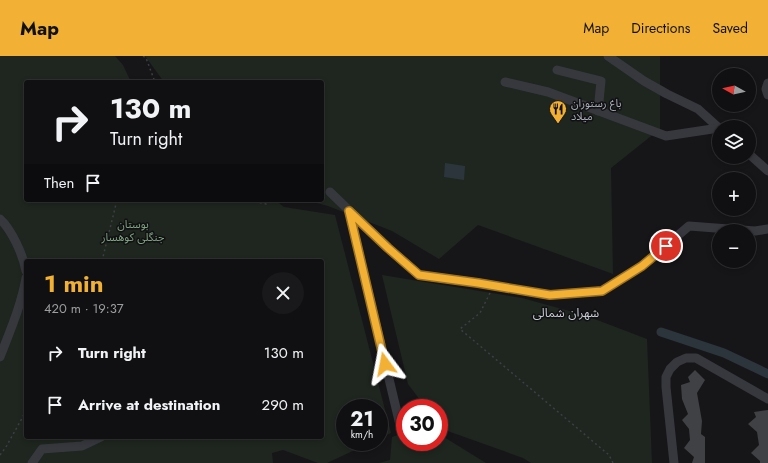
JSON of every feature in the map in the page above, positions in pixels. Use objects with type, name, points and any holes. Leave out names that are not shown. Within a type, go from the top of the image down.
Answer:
[{"type":"street","points":[[505,82],[548,92],[666,136],[719,128],[698,110],[644,81],[608,56]]},
{"type":"street","points":[[557,70],[601,81],[598,111]]},
{"type":"street","points":[[756,160],[768,171]]},
{"type":"street","points":[[330,192],[388,248],[419,275],[494,285],[550,295],[602,291],[642,266],[689,226],[755,231],[768,228]]},
{"type":"street","points":[[349,211],[396,409]]},
{"type":"street","points":[[0,219],[11,234],[24,264]]},
{"type":"street","points":[[0,357],[24,288]]},
{"type":"street","points":[[674,463],[666,377],[670,368],[677,362],[686,358],[696,358],[768,399]]},
{"type":"street","points":[[32,463],[42,449],[82,446],[96,439]]},
{"type":"path","points":[[143,56],[146,58],[154,80]]},
{"type":"path","points":[[102,259],[117,202]]},
{"type":"path","points":[[258,202],[266,204],[266,202]]},
{"type":"path","points":[[494,285],[480,313],[460,329],[609,455],[614,463]]},
{"type":"path","points":[[0,455],[24,415]]},
{"type":"green space","name":"بوستان جنگلی کوهسار","points":[[0,56],[115,56],[123,65],[130,80],[24,80],[24,202],[278,202],[284,207],[335,215],[382,399],[336,399],[336,451],[353,451],[327,463],[318,463],[283,450],[272,453],[273,463],[0,463]]},
{"type":"green space","points":[[145,56],[660,56],[660,129],[611,168],[613,274],[478,225],[439,259],[392,231],[328,206],[313,202],[324,202],[324,80],[163,80]]},
{"type":"green space","points":[[382,275],[522,298],[584,315],[647,339],[652,463],[531,463],[523,458],[448,431],[448,399],[419,399],[408,384]]},
{"type":"green space","name":"بوستان جنگلی کوهسار","points":[[388,421],[391,433],[388,434]]},
{"type":"green space","points":[[396,436],[396,451],[448,451],[448,440],[486,463],[379,463],[390,460],[392,437]]},
{"type":"shaded area","points":[[445,163],[465,166],[464,180],[444,177]]},
{"type":"building","points":[[695,370],[705,380],[697,393],[702,421],[701,434],[705,437],[705,463],[692,463],[694,457],[684,448],[690,440],[689,429],[682,420],[688,414],[682,399],[681,385],[690,382],[688,377]]},
{"type":"building","points":[[768,410],[768,463],[760,463],[760,461],[751,453],[759,445],[757,432],[748,424],[756,417],[754,412]]},
{"type":"waterway","points":[[661,332],[724,353],[768,374]]},
{"type":"place","name":"باغ رستوران میلاد","points":[[558,124]]},
{"type":"district","name":"شهران شمالی","points":[[566,313]]},
{"type":"route","points":[[385,364],[349,211],[419,275],[550,295],[602,291],[642,266],[666,246]]}]
